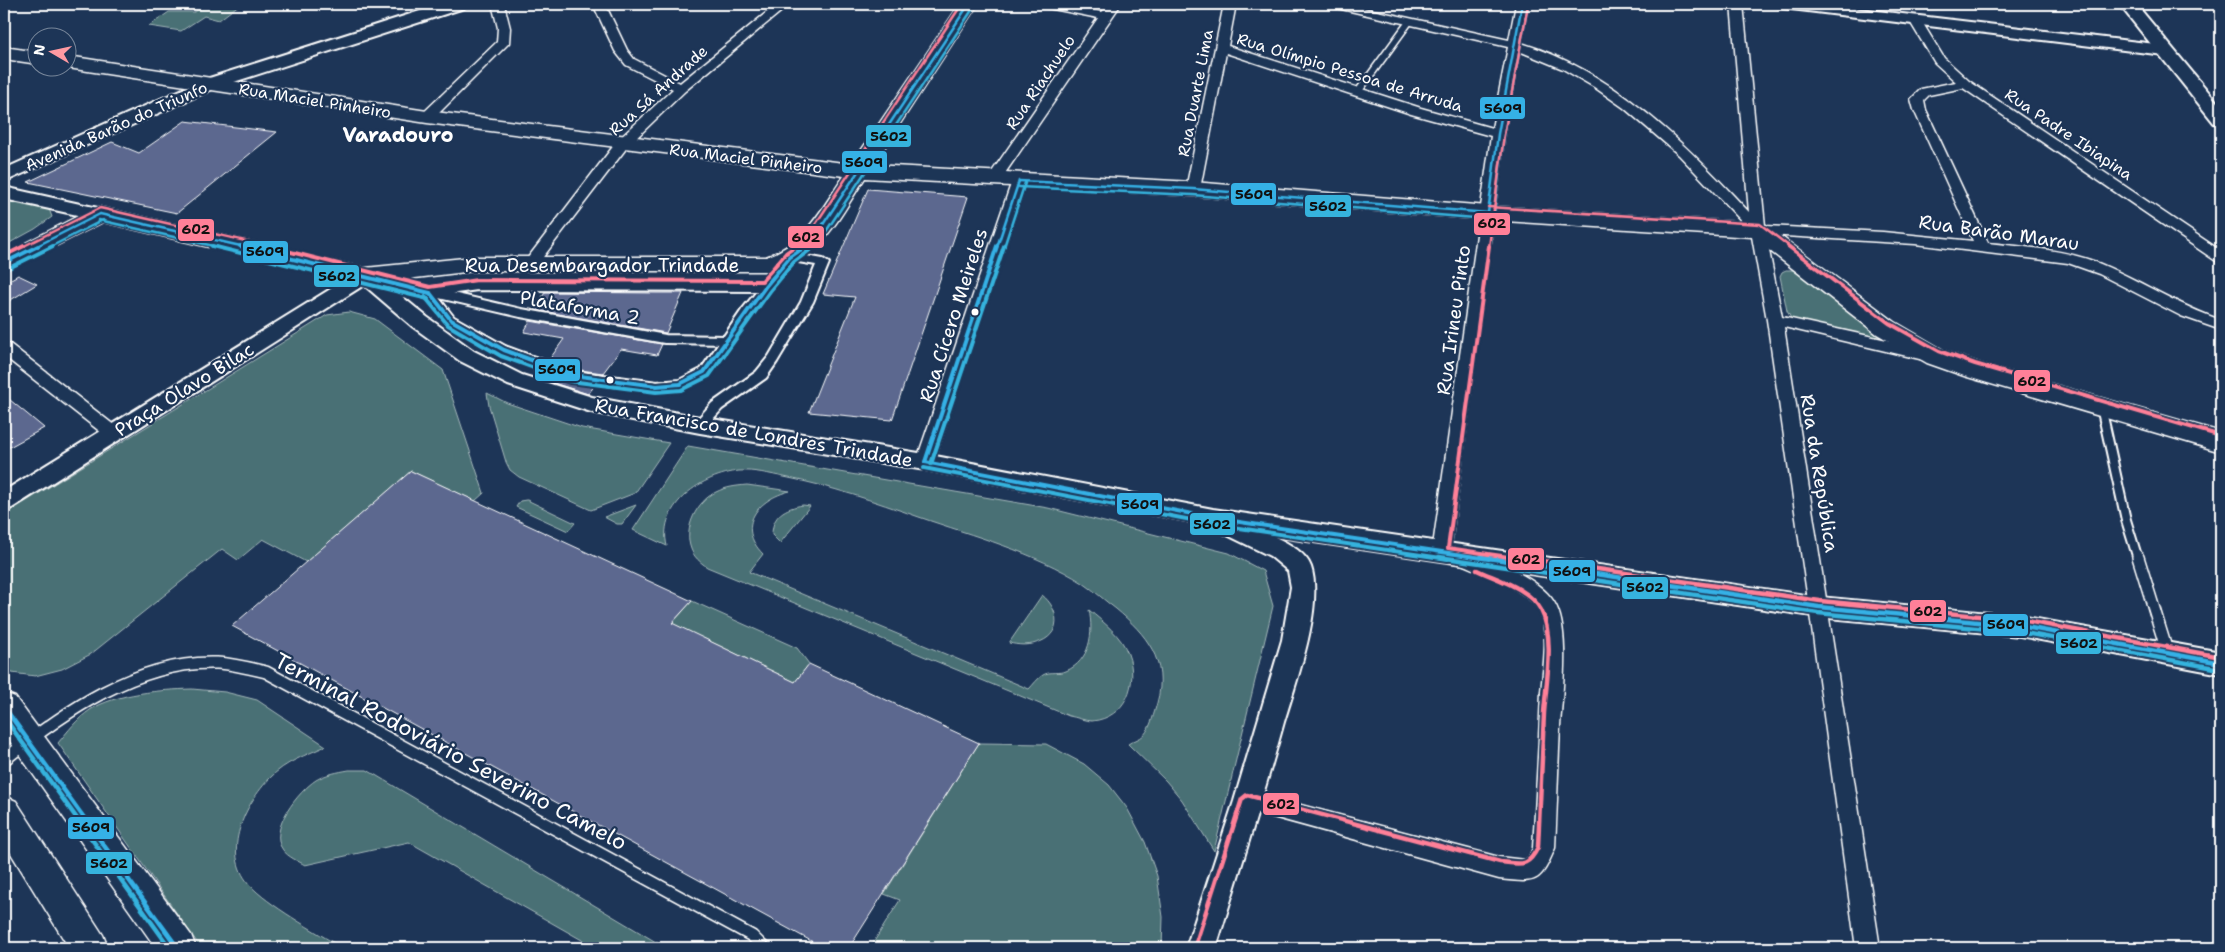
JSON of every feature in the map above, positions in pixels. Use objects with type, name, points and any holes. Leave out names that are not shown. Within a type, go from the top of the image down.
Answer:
[{"type":"main road","name":"Avenida Barão do Triunfo","points":[[4,176],[209,84],[458,4]]},
{"type":"main road","points":[[790,257],[804,248],[816,235],[969,4]]},
{"type":"main road","points":[[2127,4],[2221,119]]},
{"type":"main road","points":[[405,5],[440,9]]},
{"type":"main road","points":[[4,53],[28,57]]},
{"type":"main road","name":"Rua Maciel Pinheiro","points":[[78,64],[427,117],[858,172],[1193,189],[1488,213],[1758,230]]},
{"type":"main road","name":"Rua Desembargador Trindade","points":[[4,194],[100,214],[365,276],[474,264],[532,262],[768,264],[790,257]]},
{"type":"main road","points":[[4,263],[100,214]]},
{"type":"main road","points":[[1758,230],[1886,328],[1936,356],[1973,370],[2221,442]]},
{"type":"main road","points":[[4,706],[16,749],[178,948]]},
{"type":"main road","points":[[4,812],[90,948]]},
{"type":"street","points":[[427,117],[503,43],[506,35],[505,27],[498,4]]},
{"type":"street","points":[[599,4],[622,51],[630,62],[638,68],[681,88]]},
{"type":"street","name":"Rua Sá Andrade","points":[[532,262],[623,143],[681,88],[784,4]]},
{"type":"street","points":[[1043,4],[1104,16]]},
{"type":"street","name":"Rua Riachuelo","points":[[994,180],[1104,16],[1115,4]]},
{"type":"street","name":"Rua Duarte Lima","points":[[1193,189],[1230,4]]},
{"type":"street","points":[[1332,4],[1516,46],[1551,59],[1627,105],[1672,142],[1714,182],[1758,230]]},
{"type":"street","name":"Rua Irineu Pinto","points":[[1451,554],[1498,134],[1516,46],[1522,4]]},
{"type":"street","name":"Rua da República","points":[[1737,4],[1758,230],[1775,320],[1819,607],[1868,948]]},
{"type":"street","points":[[1783,4],[1820,6],[1915,20],[2164,50]]},
{"type":"street","name":"Rua Padre Ibiapina","points":[[1915,20],[1939,60],[1965,84],[2221,258]]},
{"type":"street","name":"Rua Olímpio Pessoa de Arruda","points":[[1222,48],[1358,92],[1498,134]]},
{"type":"street","points":[[1965,84],[1925,92],[1917,99],[1920,110],[1983,247]]},
{"type":"street","name":"Rua Cícero Meireles","points":[[925,462],[1019,181]]},
{"type":"street","name":"Rua Barão Marau","points":[[1758,230],[1815,232],[1983,247],[2070,260],[2087,264],[2182,311],[2221,325]]},
{"type":"street","points":[[700,425],[717,406],[760,375],[773,359],[807,302],[823,262],[790,257]]},
{"type":"street","name":"Rua Francisco de Londres Trindade","points":[[365,276],[420,322],[467,356],[515,380],[591,404],[700,425],[925,462],[1213,518],[1819,607],[2020,626],[2167,651],[2221,663]]},
{"type":"street","name":"Praça Olavo Bilac","points":[[4,502],[365,276]]},
{"type":"street","points":[[1775,320],[1856,340],[1936,356]]},
{"type":"street","points":[[4,348],[113,433]]},
{"type":"street","points":[[1201,948],[1248,801],[1295,640],[1303,587],[1299,566],[1278,549],[1213,518]]},
{"type":"street","points":[[1248,801],[1500,868],[1528,871],[1537,865],[1544,848],[1552,680],[1553,637],[1548,608],[1538,596],[1508,578],[1451,554]]},
{"type":"lane","points":[[1358,92],[1409,22]]},
{"type":"lane","points":[[765,287],[477,286],[430,293],[451,320],[504,350],[572,374],[657,386],[680,384],[704,372],[765,287],[790,257]]},
{"type":"lane","name":"Plataforma 2","points":[[365,276],[430,293],[521,313],[665,339],[727,340]]},
{"type":"lane","points":[[2101,407],[2126,520],[2167,651]]},
{"type":"lane","name":"Terminal Rodoviário Severino Camelo","points":[[16,749],[72,709],[147,675],[174,667],[210,662],[242,666],[266,672],[752,936],[764,948]]},
{"type":"green space","points":[[209,4],[240,4],[219,20],[204,16],[181,31],[149,26],[169,12],[194,12]]},
{"type":"green space","points":[[4,198],[49,209],[52,217],[4,246]]},
{"type":"green space","points":[[1786,270],[1794,270],[1876,331],[1882,340],[1792,320],[1787,311],[1780,276]]},
{"type":"green space","points":[[349,312],[375,319],[443,370],[484,493],[475,501],[411,471],[306,562],[263,539],[238,560],[222,549],[91,654],[62,669],[35,676],[12,673],[4,659],[4,515],[327,315]]},
{"type":"green space","points":[[487,393],[507,403],[582,428],[669,443],[635,493],[591,510],[519,477],[510,470],[489,406]]},
{"type":"green space","points":[[688,446],[1048,508],[1229,553],[1263,571],[1273,606],[1214,851],[1182,800],[1166,781],[1128,744],[1144,735],[1152,720],[1160,688],[1160,674],[1157,661],[1137,628],[1092,589],[1044,562],[982,538],[835,489],[756,472],[739,471],[711,478],[686,494],[676,505],[669,517],[666,531],[667,546],[633,530]]},
{"type":"green space","points":[[747,485],[790,491],[768,500],[754,515],[751,533],[755,544],[763,554],[749,572],[1029,689],[1043,675],[1066,671],[1080,660],[1085,653],[1090,637],[1089,610],[1112,630],[1125,647],[1131,665],[1132,676],[1127,697],[1114,713],[1104,718],[1089,721],[1069,716],[707,567],[691,549],[689,532],[693,516],[709,496],[727,488]]},
{"type":"green space","points":[[527,500],[575,523],[568,531],[516,507],[520,501]]},
{"type":"green space","points":[[636,505],[622,524],[617,524],[604,517]]},
{"type":"green space","points":[[803,505],[810,506],[780,543],[772,535],[774,522],[785,511]]},
{"type":"green space","points":[[1042,595],[1048,601],[1055,614],[1055,628],[1051,635],[1045,640],[1033,644],[1009,643]]},
{"type":"green space","points":[[692,601],[797,648],[809,664],[795,682],[703,638],[654,644]]},
{"type":"green space","points":[[192,689],[225,692],[257,700],[326,746],[296,759],[282,768],[261,789],[252,801],[240,829],[237,843],[237,858],[241,871],[249,884],[257,892],[280,909],[342,948],[201,948],[58,743],[81,717],[101,704],[126,696],[167,690]]},
{"type":"green space","points":[[979,743],[1046,744],[1084,764],[1109,785],[1127,808],[1145,842],[1157,876],[1163,917],[1162,948],[870,948],[900,900],[884,894]]},
{"type":"green space","points":[[349,770],[367,770],[666,948],[596,948],[409,842],[305,865],[290,857],[283,850],[279,842],[279,832],[287,812],[301,793],[316,780]]},
{"type":"building","points":[[185,121],[277,132],[177,213],[28,182],[112,142],[139,153]]},
{"type":"building","points":[[868,189],[968,197],[892,420],[809,412],[855,297],[823,294]]},
{"type":"building","points":[[18,275],[37,284],[4,304],[4,283]]},
{"type":"building","points":[[545,292],[683,293],[666,333],[536,310]]},
{"type":"building","points":[[530,321],[662,344],[657,355],[621,349],[603,373],[573,369],[549,360],[564,339],[524,332]]},
{"type":"building","points":[[541,370],[570,381],[596,384],[588,394],[535,377]]},
{"type":"building","points":[[4,395],[44,428],[4,450]]},
{"type":"building","points":[[411,471],[692,601],[672,623],[795,682],[809,664],[979,743],[849,948],[824,948],[232,626]]},
{"type":"transit line","name":"602","points":[[4,256],[100,208],[264,245],[430,287],[477,280],[762,281],[786,253],[800,243],[811,231],[962,4]]},
{"type":"transit line","name":"5609","points":[[430,293],[451,320],[504,350],[572,375],[657,386],[680,384],[704,372],[765,287],[790,257],[804,248],[816,235],[969,4]]},
{"type":"transit line","name":"5609","points":[[1488,213],[1498,134],[1522,4]]},
{"type":"transit line","name":"5602","points":[[1494,214],[1504,135],[1528,5]]},
{"type":"transit line","name":"602","points":[[1528,5],[1504,135],[1448,548],[1820,601],[2021,620],[2221,657]]},
{"type":"transit line","name":"5602","points":[[425,297],[448,325],[501,356],[570,381],[656,392],[681,390],[709,376],[770,291],[794,262],[808,253],[821,239],[974,7]]},
{"type":"transit line","name":"5609","points":[[1019,181],[1193,189],[1488,213]]},
{"type":"transit line","name":"5609","points":[[925,462],[1019,181]]},
{"type":"transit line","name":"5602","points":[[931,464],[1025,183]]},
{"type":"transit line","name":"5602","points":[[1019,187],[1193,195],[1487,219]]},
{"type":"transit line","name":"602","points":[[1488,207],[1760,224],[1889,323],[1939,351],[1975,364],[2221,436]]},
{"type":"transit line","name":"5609","points":[[100,214],[263,251],[430,293]]},
{"type":"transit line","name":"5609","points":[[4,263],[100,214]]},
{"type":"transit line","name":"5602","points":[[99,220],[262,257],[428,299]]},
{"type":"transit line","name":"5602","points":[[7,269],[103,220]]},
{"type":"transit line","name":"5609","points":[[925,462],[1213,518],[1819,607],[2020,626],[2221,663]]},
{"type":"transit line","name":"5602","points":[[924,468],[1212,524],[1818,613],[2019,632],[2220,669]]},
{"type":"transit line","name":"602","points":[[1195,946],[1242,799],[1247,795],[1500,862],[1524,864],[1531,859],[1538,847],[1547,660],[1545,619],[1541,610],[1529,596],[1477,570]]},
{"type":"transit line","name":"5609","points":[[4,707],[178,948]]},
{"type":"transit line","name":"5602","points":[[4,717],[170,948]]},
{"type":"district","name":"Varadouro","points":[[398,135]]}]
